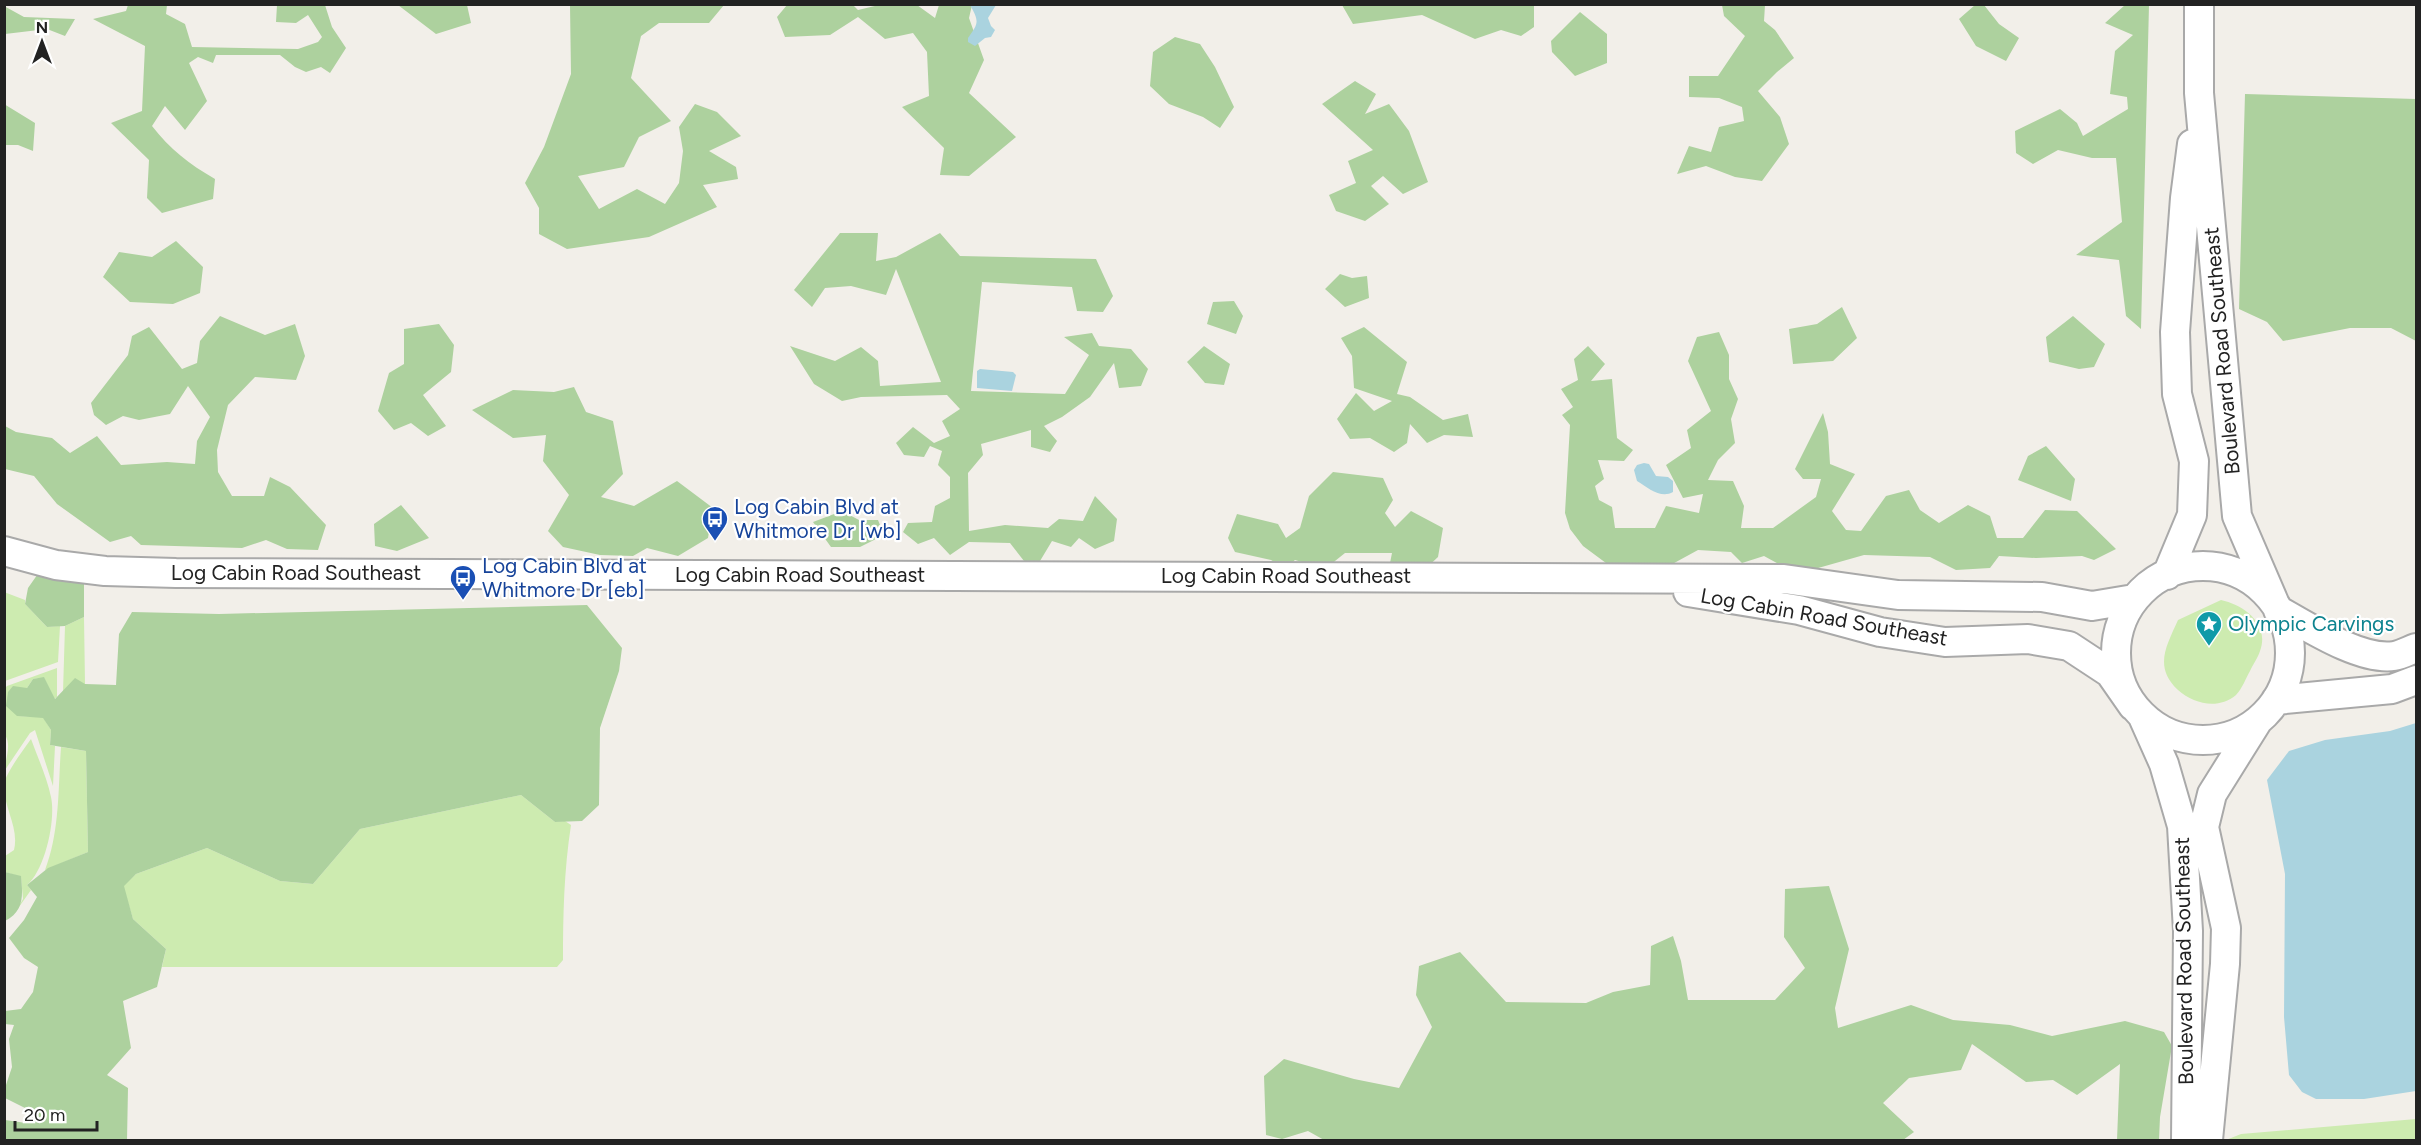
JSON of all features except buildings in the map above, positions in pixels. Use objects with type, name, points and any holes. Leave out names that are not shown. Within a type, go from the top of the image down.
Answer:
[{"type":"street","name":"Boulevard Road Southeast","points":[[2199,4],[2199,93],[2237,516],[2276,606]]},
{"type":"street","name":"Boulevard Road Southeast","points":[[2167,575],[2192,515],[2194,461],[2177,394],[2175,332],[2185,198],[2199,93]]},
{"type":"street","name":"Log Cabin Road Southeast","points":[[4,551],[56,565],[105,571],[176,573],[1784,579],[1898,595],[2042,597],[2092,606],[2134,599]]},
{"type":"street","points":[[2205,566],[2231,571],[2255,583],[2276,606],[2284,620],[2289,640],[2290,661],[2285,682],[2276,700],[2257,722],[2236,734],[2212,740],[2187,739],[2163,732],[2138,712],[2119,681],[2115,652],[2120,624],[2134,599],[2154,580],[2167,575],[2178,570],[2205,566]]},
{"type":"street","name":"Log Cabin Road Southeast","points":[[1598,577],[1799,610],[1880,632],[1945,642],[2028,639],[2070,646],[2110,673],[2138,712]]},
{"type":"street","points":[[2276,606],[2331,640],[2363,652],[2394,656],[2416,648]]},
{"type":"street","points":[[2276,700],[2392,689],[2416,680]]},
{"type":"street","name":"Boulevard Road Southeast","points":[[2138,712],[2164,764],[2182,826],[2188,931],[2186,1140]]},
{"type":"street","name":"Boulevard Road Southeast","points":[[2208,1140],[2225,964],[2226,928],[2204,827],[2212,794],[2257,722]]},
{"type":"green space","points":[[128,5],[167,5],[166,14],[185,24],[192,47],[298,49],[318,42],[322,37],[308,15],[296,23],[276,22],[277,5],[325,5],[332,27],[346,48],[330,73],[321,67],[306,72],[295,67],[280,55],[216,55],[213,63],[198,57],[189,63],[207,101],[185,130],[165,106],[152,126],[180,156],[215,179],[213,199],[162,213],[147,198],[149,160],[111,123],[142,111],[145,46],[93,19],[126,11]]},
{"type":"green space","points":[[398,5],[467,5],[471,23],[436,34]]},
{"type":"green space","points":[[570,5],[724,5],[709,23],[659,23],[641,36],[631,78],[671,121],[639,137],[624,167],[578,176],[599,209],[637,189],[665,204],[679,183],[683,151],[679,127],[695,104],[717,112],[741,136],[709,151],[736,167],[738,179],[703,185],[717,207],[649,237],[567,249],[539,234],[539,208],[525,183],[544,147],[571,74]]},
{"type":"green space","points":[[787,5],[853,5],[858,10],[879,5],[917,5],[935,18],[939,5],[972,5],[969,18],[984,60],[969,93],[1016,137],[969,176],[940,175],[944,148],[902,107],[929,96],[927,52],[913,33],[885,39],[858,17],[830,35],[785,37],[777,17]]},
{"type":"green space","points":[[1342,5],[1534,5],[1534,27],[1521,36],[1501,30],[1475,39],[1422,15],[1353,24]]},
{"type":"green space","points":[[1722,5],[1765,5],[1764,21],[1775,30],[1794,58],[1758,91],[1780,117],[1789,144],[1762,181],[1735,177],[1706,166],[1677,174],[1689,146],[1711,152],[1719,127],[1744,121],[1742,107],[1719,98],[1689,97],[1689,76],[1718,76],[1745,36],[1724,16]]},
{"type":"green space","points":[[1975,5],[1984,5],[1999,24],[2019,38],[2006,61],[1976,46],[1959,19]]},
{"type":"green space","points":[[2125,5],[2149,5],[2141,329],[2126,316],[2119,260],[2076,255],[2122,222],[2116,158],[2092,158],[2058,150],[2033,164],[2016,153],[2015,131],[2060,109],[2077,123],[2083,136],[2128,109],[2127,97],[2110,94],[2115,51],[2133,35],[2105,23]]},
{"type":"green space","points":[[4,6],[24,17],[75,19],[65,36],[47,29],[5,34]]},
{"type":"green space","points":[[1580,12],[1607,34],[1607,63],[1575,76],[1552,52],[1551,41]]},
{"type":"green space","points":[[1175,37],[1200,44],[1215,67],[1234,107],[1220,128],[1203,117],[1169,104],[1150,86],[1153,52]]},
{"type":"green space","points":[[1355,81],[1376,94],[1365,114],[1389,104],[1409,131],[1428,182],[1403,194],[1383,176],[1371,186],[1389,204],[1365,221],[1336,211],[1329,195],[1356,183],[1348,161],[1373,150],[1322,104]]},
{"type":"green space","points":[[2245,94],[2416,99],[2416,341],[2391,328],[2350,328],[2283,341],[2267,322],[2239,309]]},
{"type":"green space","points":[[4,104],[35,123],[33,151],[18,145],[5,145]]},
{"type":"green space","points":[[840,233],[878,233],[876,261],[896,257],[940,233],[960,256],[1096,259],[1113,296],[1103,312],[1077,311],[1072,287],[982,282],[971,391],[1065,394],[1089,355],[1064,337],[1092,333],[1099,346],[1131,349],[1148,369],[1141,386],[1119,388],[1114,363],[1090,397],[1062,417],[1044,426],[1057,441],[1050,452],[1031,447],[1031,430],[981,444],[983,455],[968,473],[969,531],[1005,525],[1048,528],[1059,519],[1083,521],[1095,496],[1117,519],[1114,541],[1095,549],[1079,538],[1071,547],[1052,541],[1040,561],[1024,561],[1010,543],[969,542],[950,555],[934,538],[918,544],[903,532],[908,523],[932,522],[935,506],[950,498],[950,477],[938,465],[942,451],[930,446],[924,457],[904,455],[896,443],[913,427],[934,443],[950,436],[942,421],[960,409],[947,395],[861,397],[842,401],[814,384],[790,346],[835,361],[861,347],[878,361],[880,386],[941,382],[896,269],[886,295],[851,286],[825,288],[812,307],[794,290]]},
{"type":"green space","points":[[176,241],[203,267],[200,293],[173,304],[130,302],[103,277],[119,252],[152,257]]},
{"type":"green space","points":[[1340,274],[1352,278],[1367,276],[1369,298],[1345,307],[1325,289]]},
{"type":"green space","points":[[1234,301],[1243,316],[1236,334],[1207,324],[1213,302]]},
{"type":"green space","points":[[1842,307],[1857,338],[1833,361],[1793,364],[1789,329],[1817,324]]},
{"type":"green space","points":[[220,316],[265,335],[295,324],[305,356],[296,380],[255,377],[228,405],[217,450],[218,472],[232,496],[264,496],[270,477],[290,487],[326,525],[318,550],[287,549],[266,540],[242,548],[141,545],[131,536],[110,542],[57,504],[34,476],[5,469],[5,426],[16,432],[52,438],[70,453],[97,436],[121,465],[167,462],[195,464],[197,441],[210,417],[188,386],[170,414],[139,420],[123,416],[106,425],[94,415],[91,403],[128,355],[132,336],[149,327],[182,369],[197,363],[200,341]]},
{"type":"green space","points":[[2073,316],[2105,344],[2094,367],[2079,369],[2049,362],[2046,337]]},
{"type":"green space","points":[[439,324],[454,345],[451,372],[423,395],[446,426],[428,436],[411,423],[394,430],[378,411],[389,373],[404,364],[404,329]]},
{"type":"green space","points":[[1364,327],[1407,362],[1397,394],[1410,397],[1443,420],[1468,414],[1473,437],[1444,435],[1427,443],[1410,424],[1407,443],[1394,452],[1370,438],[1350,439],[1337,419],[1356,393],[1374,411],[1392,401],[1354,388],[1352,356],[1341,338]]},
{"type":"green space","points":[[1719,332],[1729,355],[1729,379],[1738,399],[1731,419],[1735,443],[1718,460],[1708,480],[1733,481],[1744,506],[1741,528],[1773,528],[1816,497],[1821,479],[1803,479],[1795,469],[1823,413],[1828,432],[1830,464],[1855,474],[1832,511],[1846,530],[1861,531],[1886,496],[1909,490],[1920,510],[1939,523],[1968,505],[1990,516],[1997,538],[2023,538],[2045,510],[2077,511],[2116,549],[2094,560],[2082,556],[2036,558],[1999,556],[1990,568],[1956,570],[1930,557],[1864,555],[1797,574],[1764,556],[1742,563],[1731,552],[1698,550],[1654,574],[1610,566],[1583,546],[1570,529],[1565,513],[1570,425],[1562,415],[1573,407],[1561,389],[1578,380],[1574,359],[1588,346],[1605,364],[1591,381],[1612,379],[1617,438],[1633,450],[1624,461],[1598,460],[1604,479],[1595,486],[1599,500],[1612,507],[1615,528],[1655,528],[1666,506],[1699,513],[1703,494],[1683,498],[1666,465],[1691,448],[1687,430],[1711,411],[1688,361],[1697,337]]},
{"type":"green space","points":[[1204,346],[1230,364],[1224,385],[1205,383],[1187,362]]},
{"type":"green space","points":[[574,387],[586,412],[613,421],[623,474],[601,497],[634,506],[677,481],[713,508],[708,538],[678,556],[647,548],[633,556],[600,555],[563,547],[548,531],[569,495],[543,461],[546,435],[513,438],[472,410],[513,390],[554,392]]},
{"type":"green space","points":[[2046,446],[2075,479],[2071,501],[2018,480],[2028,456]]},
{"type":"green space","points":[[1333,472],[1383,478],[1393,500],[1385,513],[1395,527],[1411,511],[1443,528],[1438,557],[1423,571],[1389,568],[1392,553],[1345,553],[1325,569],[1295,560],[1285,568],[1271,560],[1235,552],[1228,538],[1237,514],[1278,524],[1286,538],[1300,528],[1309,496]]},
{"type":"green space","points":[[401,505],[429,538],[397,551],[375,546],[374,524]]},
{"type":"green space","points":[[842,511],[859,520],[878,520],[884,535],[860,547],[831,547],[813,522]]},
{"type":"green space","points":[[42,568],[84,577],[84,617],[65,626],[47,627],[25,604],[28,588]]},
{"type":"green space","points":[[4,592],[25,600],[25,604],[47,627],[60,626],[58,662],[5,681]]},
{"type":"green space","points":[[2221,600],[2238,606],[2253,617],[2261,632],[2260,651],[2236,695],[2222,703],[2199,702],[2184,695],[2170,681],[2166,673],[2164,656],[2178,620]]},
{"type":"green space","points":[[587,605],[622,648],[619,671],[600,728],[599,805],[582,821],[555,822],[521,795],[360,829],[313,884],[280,881],[207,848],[136,874],[124,886],[133,919],[166,949],[157,987],[123,1001],[131,1048],[107,1075],[128,1088],[127,1140],[5,1140],[5,1120],[26,1123],[29,1110],[5,1098],[5,1088],[12,1067],[9,1039],[14,1025],[5,1024],[5,1011],[21,1009],[33,992],[38,967],[24,958],[9,938],[24,920],[37,897],[27,885],[48,868],[88,852],[86,751],[50,745],[51,730],[43,718],[17,716],[6,706],[8,692],[13,686],[27,688],[33,679],[44,677],[55,699],[75,678],[85,684],[116,685],[119,634],[132,612],[219,614]]},
{"type":"green space","points":[[84,617],[85,684],[68,687],[63,692],[65,626]]},
{"type":"green space","points":[[57,668],[57,697],[54,699],[44,678],[33,679],[27,688],[17,716],[43,717],[51,730],[50,745],[55,746],[53,786],[35,730],[30,733],[5,770],[8,748],[5,735],[4,689]]},
{"type":"green space","points":[[31,739],[51,797],[52,818],[44,857],[27,885],[31,890],[14,914],[23,899],[21,877],[5,872],[5,856],[14,850],[15,841],[4,789],[5,780],[13,764]]},
{"type":"green space","points":[[61,747],[86,751],[88,852],[45,870],[56,825]]},
{"type":"green space","points":[[521,795],[555,822],[565,821],[571,825],[564,892],[563,960],[557,967],[162,967],[166,949],[133,919],[123,886],[136,874],[207,848],[280,881],[313,884],[360,829]]},
{"type":"green space","points":[[5,872],[21,876],[22,890],[19,908],[5,921]]},
{"type":"green space","points":[[1829,886],[1849,949],[1835,1008],[1838,1028],[1911,1005],[1953,1020],[2010,1025],[2052,1036],[2125,1021],[2164,1032],[2172,1046],[2160,1117],[2159,1140],[2117,1140],[2120,1064],[2077,1095],[2053,1080],[2026,1082],[1972,1044],[1961,1070],[1909,1078],[1883,1103],[1914,1132],[1903,1140],[1324,1140],[1308,1131],[1282,1139],[1266,1135],[1264,1076],[1284,1059],[1354,1079],[1399,1088],[1432,1027],[1416,995],[1419,966],[1460,952],[1506,1002],[1586,1003],[1613,992],[1650,985],[1651,946],[1673,936],[1681,961],[1688,1000],[1775,1000],[1805,968],[1784,937],[1785,889]]},
{"type":"green space","points":[[2416,1119],[2416,1140],[2226,1140],[2241,1134]]},
{"type":"water","points":[[970,5],[996,5],[988,18],[995,30],[991,37],[985,38],[975,46],[968,42],[977,23]]},
{"type":"water","points":[[980,369],[1013,372],[1016,375],[1012,391],[977,388],[977,371]]},
{"type":"water","points":[[1649,464],[1656,476],[1668,477],[1673,481],[1673,492],[1659,493],[1637,481],[1634,470],[1637,465]]},
{"type":"water","points":[[2416,723],[2416,1091],[2364,1099],[2316,1099],[2302,1092],[2289,1075],[2284,1017],[2285,874],[2267,780],[2289,751],[2325,740],[2390,731]]},
{"type":"place","name":"Log Cabin Blvd at Whitmore Dr [wb]","points":[[715,542]]},
{"type":"place","name":"Log Cabin Blvd at Whitmore Dr [eb]","points":[[463,601]]},
{"type":"place","name":"Olympic Carvings","points":[[2209,647]]}]
